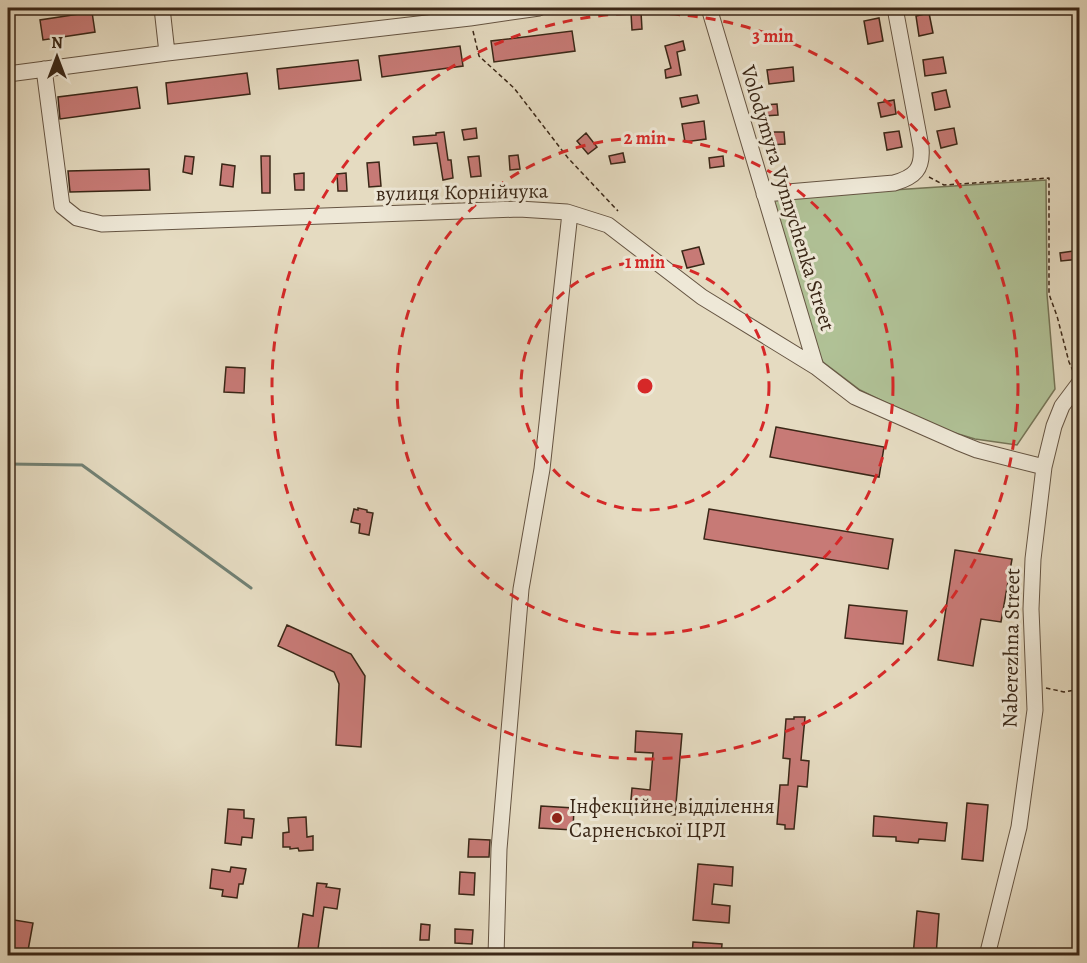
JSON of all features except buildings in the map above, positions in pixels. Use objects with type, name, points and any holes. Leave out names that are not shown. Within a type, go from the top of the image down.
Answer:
[{"type":"street","points":[[162,8],[167,53]]},
{"type":"street","points":[[8,74],[539,8]]},
{"type":"street","name":"Volodymyra Vynnychenka Street","points":[[709,8],[816,367]]},
{"type":"street","points":[[764,194],[894,183],[907,178],[916,171],[922,160],[921,147],[895,8]]},
{"type":"street","name":"вулиця Корнійчука","points":[[44,69],[62,206],[77,218],[102,224],[519,209],[570,213],[608,225],[702,297],[816,367],[855,397],[977,450],[1044,467]]},
{"type":"street","points":[[496,956],[499,849],[521,589],[542,468],[570,213]]},
{"type":"street","name":"Naberezhna Street","points":[[987,956],[1019,826],[1035,710],[1031,609],[1033,559],[1044,467],[1054,426],[1077,377]]},
{"type":"path","points":[[470,18],[479,56],[514,88],[568,158],[618,211]]},
{"type":"path","points":[[916,171],[944,185],[1048,178],[1049,294],[1058,315],[1069,362],[1077,377]]},
{"type":"path","points":[[1034,686],[1064,692],[1080,689]]},
{"type":"green space","points":[[1046,180],[1047,294],[1055,389],[1017,445],[975,439],[935,427],[860,390],[823,362],[815,349],[772,198]]},
{"type":"waterway","points":[[8,464],[82,465],[251,588]]},
{"type":"place","name":"Інфекційне відділення Сарненської ЦРЛ","points":[[557,818]]}]
